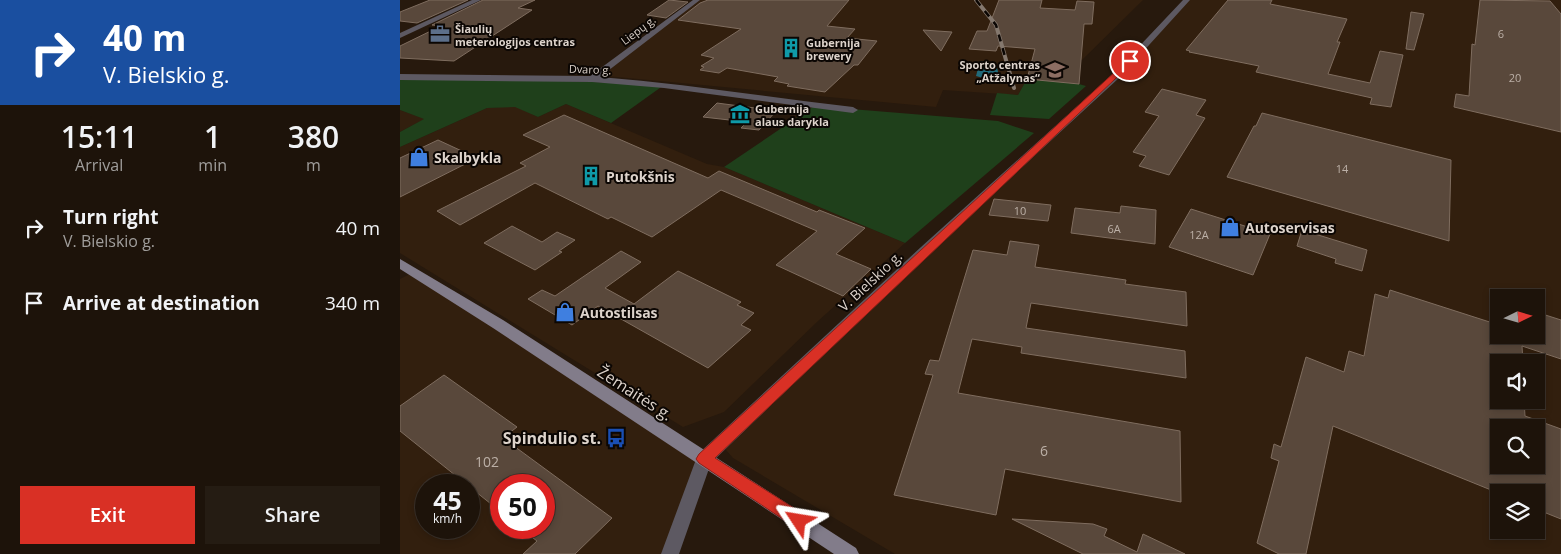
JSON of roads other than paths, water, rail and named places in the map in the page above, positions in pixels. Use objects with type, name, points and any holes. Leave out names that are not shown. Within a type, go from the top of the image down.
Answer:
[{"type":"main road","name":"Žemaitės g.","points":[[400,263],[850,554]]},
{"type":"street","points":[[400,36],[478,0]]},
{"type":"street","name":"Liepų g.","points":[[592,79],[697,0]]},
{"type":"street","name":"V. Bielskio g.","points":[[704,459],[925,250],[1092,98],[1187,0]]},
{"type":"street","name":"Dvaro g.","points":[[400,77],[592,79],[664,85],[853,110]]},
{"type":"street","points":[[670,554],[704,459]]},
{"type":"water","points":[[980,61],[996,64],[1001,83],[976,76]]},
{"type":"railway","points":[[976,0],[996,25],[1014,88]]},
{"type":"place","name":"Šiaulių meterologijos centras","points":[[440,34]]},
{"type":"place","name":"Gubernija brewery","points":[[791,48]]},
{"type":"place","name":"Sporto centras „Atžalynas“","points":[[1055,70]]},
{"type":"place","name":"Gubernija alaus darykla","points":[[740,114]]},
{"type":"place","name":"Skalbykla","points":[[419,157]]},
{"type":"place","name":"Putokšnis","points":[[591,176]]},
{"type":"place","name":"Autoservisas","points":[[1230,227]]},
{"type":"place","name":"Autostilsas","points":[[565,312]]},
{"type":"place","name":"Spindulio st.","points":[[616,438]]}]
